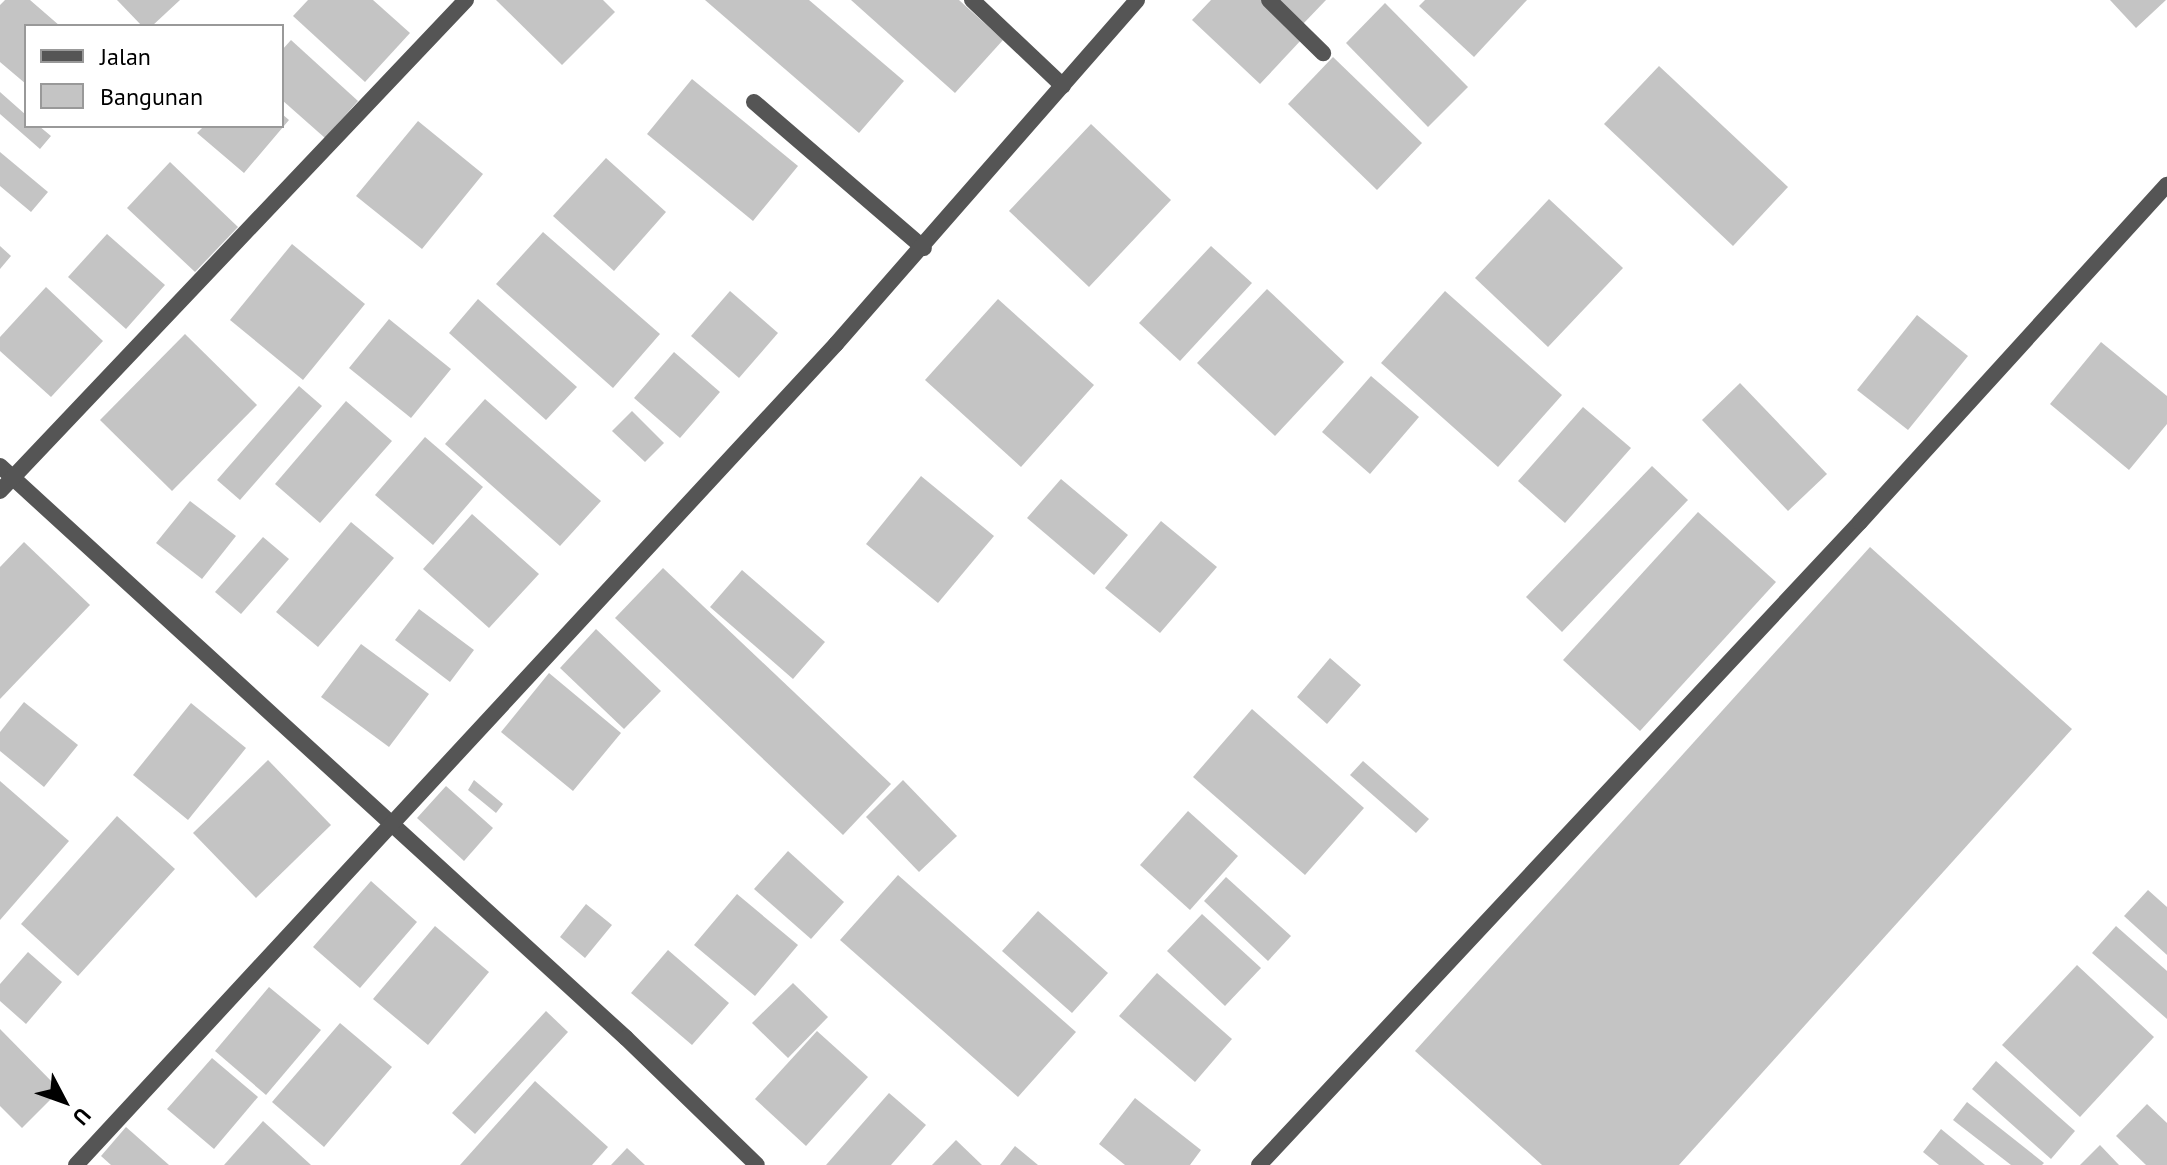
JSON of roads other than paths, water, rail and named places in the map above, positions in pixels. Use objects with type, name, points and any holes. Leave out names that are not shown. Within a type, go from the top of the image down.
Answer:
[{"type":"street","points":[[0,491],[466,0]]},
{"type":"street","points":[[972,0],[1063,86]]},
{"type":"street","points":[[76,1165],[393,826],[924,248],[1137,0]]},
{"type":"street","points":[[1269,0],[1323,53]]},
{"type":"street","points":[[754,102],[924,248]]},
{"type":"street","points":[[1259,1165],[1860,522],[2167,185]]},
{"type":"street","points":[[0,466],[626,1038],[757,1165]]}]
